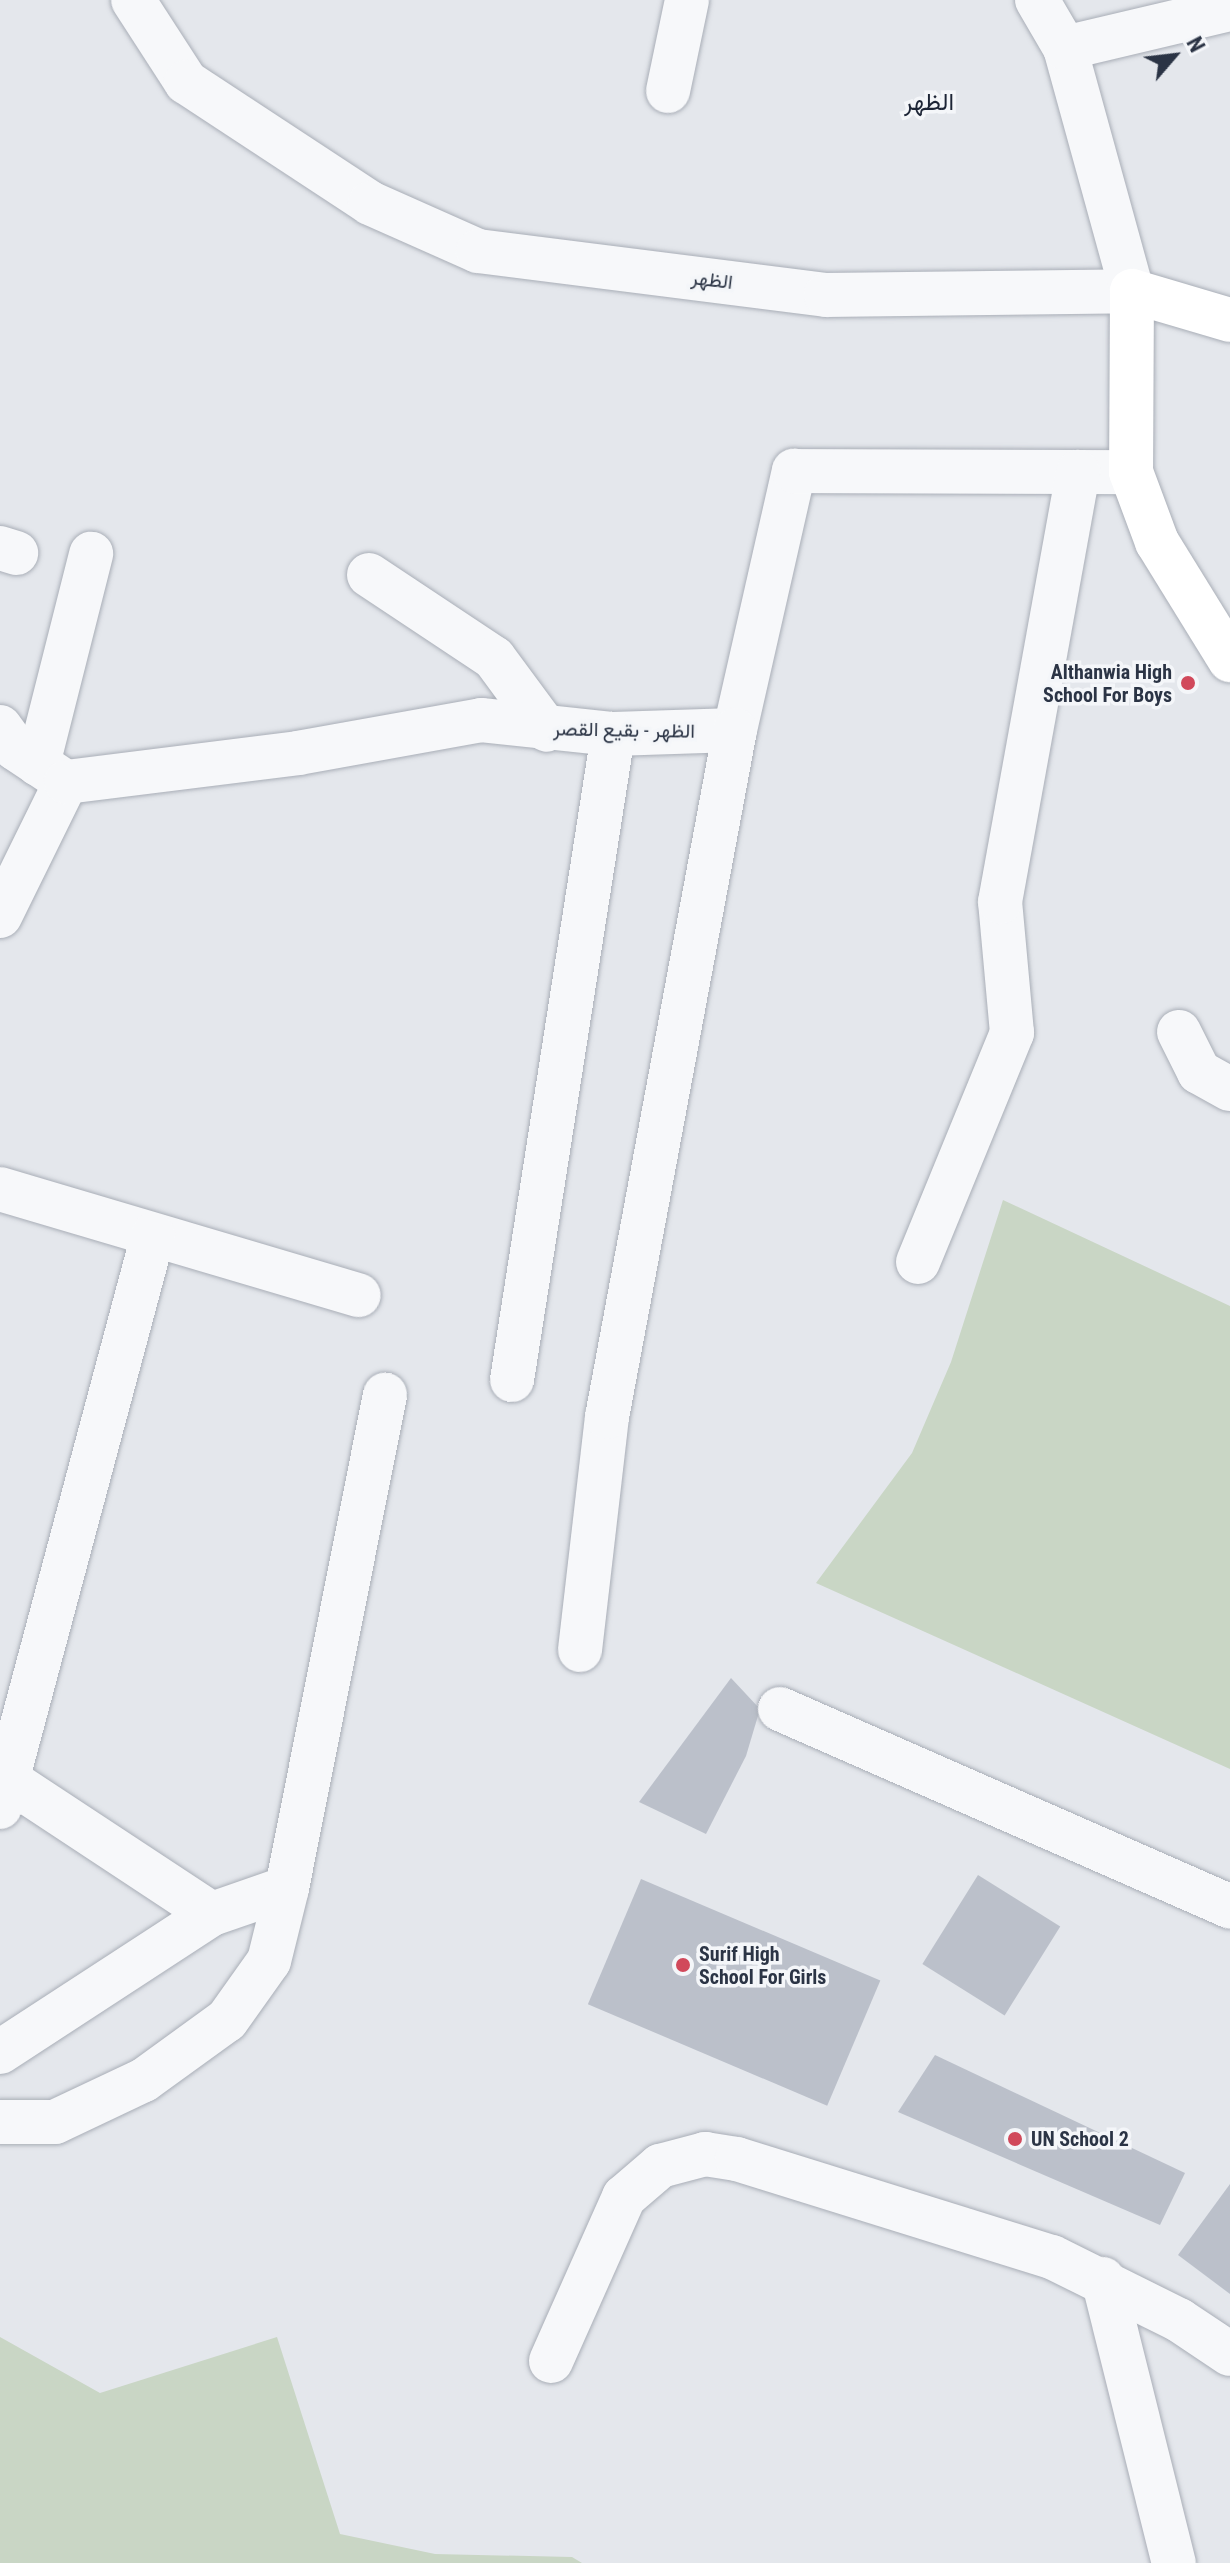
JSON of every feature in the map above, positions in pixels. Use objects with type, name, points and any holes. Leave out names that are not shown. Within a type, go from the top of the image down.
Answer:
[{"type":"main road","points":[[1230,320],[1132,291],[1131,472],[1157,542],[1230,660]]},
{"type":"street","name":"الظهر","points":[[133,0],[186,82],[370,203],[478,251],[826,295],[1132,291]]},
{"type":"street","points":[[668,91],[687,0]]},
{"type":"street","points":[[1037,0],[1065,48],[1132,291]]},
{"type":"street","points":[[1065,48],[1230,9]]},
{"type":"street","points":[[580,1650],[607,1417],[735,730],[794,471],[1131,472]]},
{"type":"street","points":[[918,1262],[1012,1033],[1000,902],[1078,472]]},
{"type":"street","points":[[0,916],[52,773],[91,554]]},
{"type":"street","points":[[369,575],[494,658],[547,730]]},
{"type":"street","name":"الظهر - بقيع القصر","points":[[52,773],[298,753],[481,720],[547,730],[613,734],[735,730]]},
{"type":"street","points":[[0,727],[16,749],[52,773]]},
{"type":"street","points":[[512,1380],[613,734]]},
{"type":"street","points":[[1179,1032],[1199,1072],[1230,1089]]},
{"type":"street","points":[[0,1189],[359,1295]]},
{"type":"street","points":[[153,1235],[4,1793],[212,1914]]},
{"type":"street","points":[[0,2122],[55,2122],[144,2080],[227,2020],[269,1961],[287,1888],[385,1395]]},
{"type":"street","points":[[780,1709],[1230,1907]]},
{"type":"street","points":[[0,2052],[212,1914],[287,1888]]},
{"type":"street","points":[[551,2361],[624,2197],[646,2175],[689,2156],[737,2159],[1052,2257],[1103,2279],[1230,2354]]},
{"type":"street","points":[[1103,2279],[1174,2563]]},
{"type":"green space","points":[[1003,1200],[1230,1306],[1230,1769],[816,1583],[912,1453],[951,1362]]},
{"type":"green space","points":[[0,2337],[100,2393],[277,2337],[340,2534],[435,2554],[572,2557],[582,2563],[0,2563]]},
{"type":"building","points":[[731,1678],[760,1709],[746,1756],[706,1834],[639,1802]]},
{"type":"building","points":[[978,1875],[1060,1926],[1005,2015],[922,1964]]},
{"type":"building","points":[[641,1879],[880,1981],[827,2106],[588,2004]]},
{"type":"building","points":[[935,2055],[1185,2173],[1160,2225],[898,2112]]},
{"type":"building","points":[[1230,2184],[1230,2294],[1178,2255]]},
{"type":"place","name":"Althanwia High School For Boys","points":[[1188,683]]},
{"type":"place","name":"Surif High School For Girls","points":[[683,1965]]},
{"type":"place","name":"UN School 2","points":[[1015,2139]]},
{"type":"district","name":"الظهر","points":[[929,103]]}]
